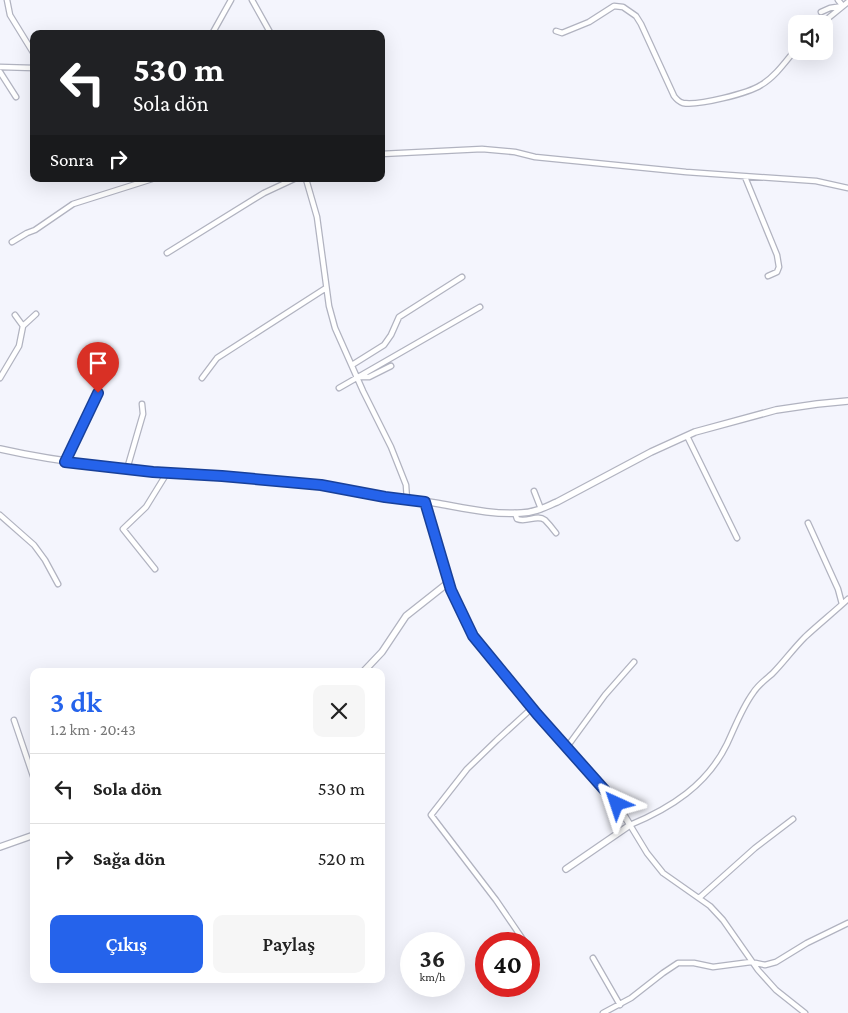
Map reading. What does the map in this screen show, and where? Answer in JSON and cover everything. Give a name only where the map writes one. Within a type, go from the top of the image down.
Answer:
[{"type":"street","points":[[7,0],[10,15],[30,48]]},
{"type":"street","points":[[214,30],[232,0]]},
{"type":"street","points":[[252,0],[269,30]]},
{"type":"street","points":[[838,0],[843,6]]},
{"type":"street","points":[[832,15],[848,2]]},
{"type":"street","points":[[556,31],[562,33],[589,22],[614,6],[623,7],[636,16],[674,96],[678,102],[685,104],[700,103],[753,90],[768,80],[788,58]]},
{"type":"street","points":[[821,12],[843,6]]},
{"type":"street","points":[[0,67],[30,68]]},
{"type":"street","points":[[0,72],[16,97]]},
{"type":"street","points":[[385,154],[482,149],[515,152],[535,157],[745,177],[816,181],[848,188]]},
{"type":"street","points":[[745,177],[777,255],[779,267],[777,272],[768,276]]},
{"type":"street","points":[[12,242],[35,230],[73,204],[143,182]]},
{"type":"street","points":[[167,253],[264,193],[288,182]]},
{"type":"street","points":[[307,182],[317,216],[326,288],[335,328],[400,467],[406,484],[408,500]]},
{"type":"street","points":[[352,365],[384,345],[399,317],[462,277]]},
{"type":"street","points":[[202,378],[217,358],[326,288]]},
{"type":"street","points":[[339,388],[480,307]]},
{"type":"street","points":[[0,378],[19,346],[23,326],[36,314]]},
{"type":"street","points":[[15,315],[23,326]]},
{"type":"street","points":[[358,378],[369,377],[391,366]]},
{"type":"street","points":[[65,462],[98,393]]},
{"type":"street","points":[[0,449],[65,462],[167,473],[321,485],[483,512],[523,513],[541,509],[651,452],[687,436],[776,410],[848,401]]},
{"type":"street","points":[[127,469],[143,414],[142,404]]},
{"type":"street","points":[[687,436],[737,538]]},
{"type":"street","points":[[154,569],[123,529],[146,506],[167,473]]},
{"type":"street","points":[[534,491],[541,509]]},
{"type":"street","points":[[425,502],[449,582],[473,636],[532,708],[617,804],[646,853],[663,873],[710,906],[723,920],[751,962],[776,990],[805,1013]]},
{"type":"street","points":[[515,513],[517,519],[522,521],[538,517],[544,519],[556,533]]},
{"type":"street","points":[[0,515],[34,545],[46,560],[58,584]]},
{"type":"street","points":[[808,523],[838,589],[842,604]]},
{"type":"street","points":[[367,668],[382,652],[406,616],[449,582]]},
{"type":"street","points":[[566,869],[630,825],[674,803],[703,780],[720,758],[751,695],[760,683],[771,674],[805,637],[848,600]]},
{"type":"street","points":[[567,748],[605,695],[634,662]]},
{"type":"street","points":[[518,932],[431,814],[467,769],[532,708]]},
{"type":"street","points":[[14,720],[30,767]]},
{"type":"street","points":[[699,898],[755,848],[793,819]]},
{"type":"street","points":[[0,847],[30,836]]},
{"type":"street","points":[[603,1013],[631,998],[678,963],[694,963],[713,968],[751,962],[764,965],[776,962],[807,943],[848,923]]},
{"type":"street","points":[[593,958],[620,1005]]},
{"type":"route","points":[[98,393],[65,462],[153,472],[321,485],[385,497],[425,502],[451,590],[473,636],[537,714],[617,804]]}]
